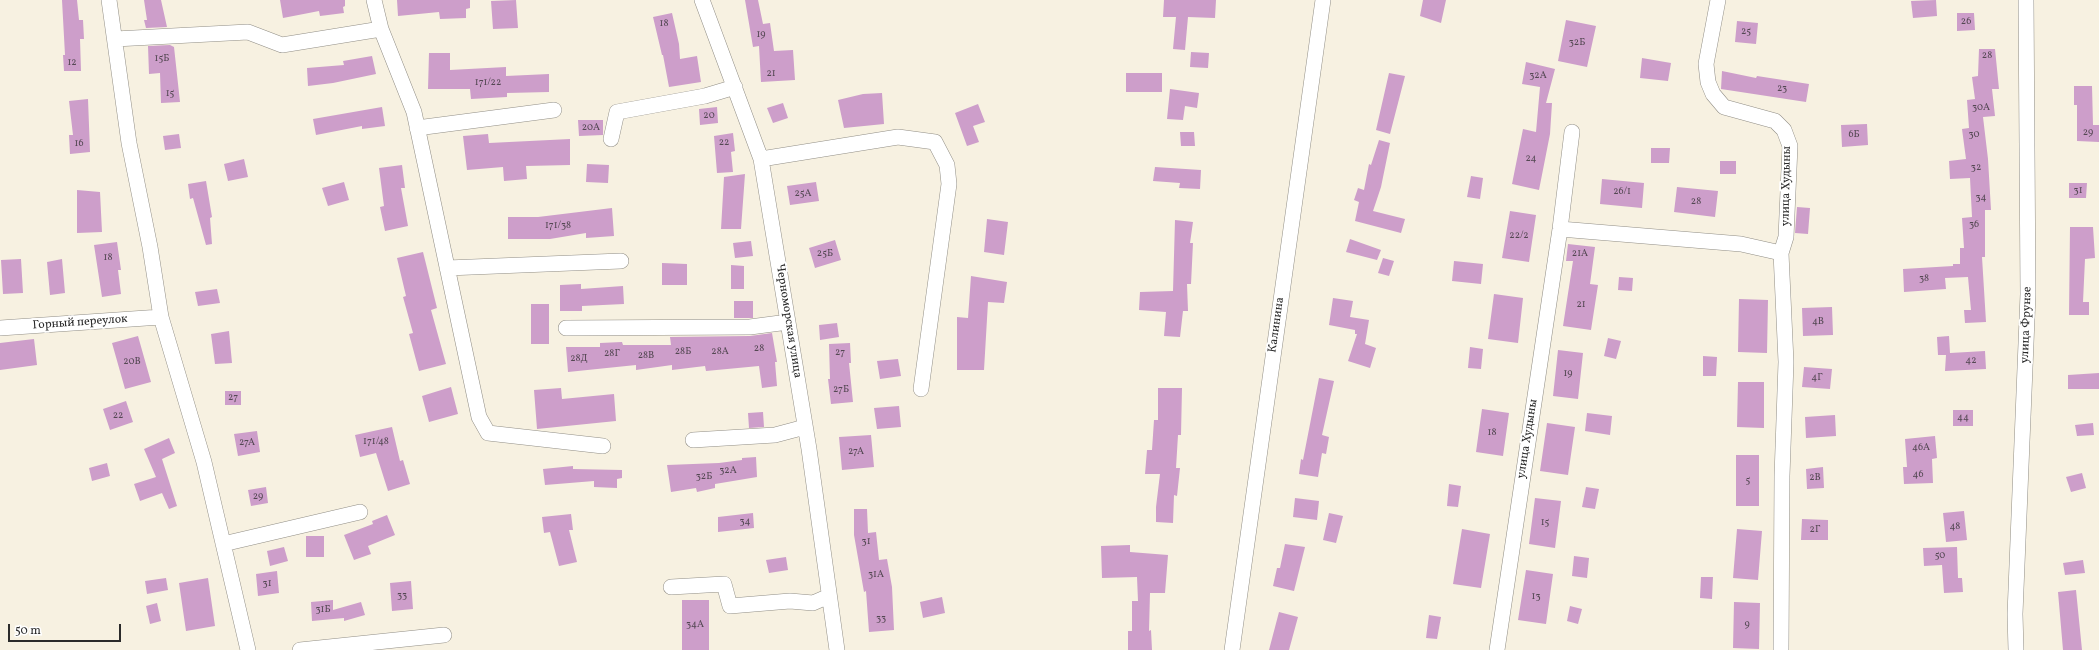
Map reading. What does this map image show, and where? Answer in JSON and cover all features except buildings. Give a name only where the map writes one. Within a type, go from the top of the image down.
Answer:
[{"type":"street","points":[[109,0],[129,143],[150,247],[161,318],[204,462],[248,650]]},
{"type":"street","points":[[374,0],[381,29],[414,112],[479,417],[488,433],[603,446]]},
{"type":"street","name":"Черноморская улица","points":[[702,0],[761,159],[805,427],[837,650]]},
{"type":"street","name":"Калинина","points":[[1232,650],[1323,0]]},
{"type":"street","name":"улица Худыны","points":[[1718,0],[1706,64],[1708,82],[1713,94],[1724,107],[1775,121],[1784,130],[1790,146],[1786,237],[1781,253],[1786,362],[1782,476],[1781,650]]},
{"type":"street","name":"улица Фрунзе","points":[[2016,650],[2015,614],[2028,294],[2026,0]]},
{"type":"street","points":[[115,39],[248,32],[282,45],[381,29]]},
{"type":"street","points":[[611,139],[617,112],[705,96],[734,87]]},
{"type":"street","points":[[417,128],[554,110]]},
{"type":"street","name":"улица Худыны","points":[[1497,650],[1560,229],[1572,132]]},
{"type":"street","points":[[761,159],[898,137],[935,142],[947,165],[949,184],[921,389]]},
{"type":"street","points":[[1560,229],[1742,244],[1781,253]]},
{"type":"street","points":[[447,268],[621,260]]},
{"type":"street","name":"Горный переулок","points":[[0,328],[161,318]]},
{"type":"street","points":[[566,328],[750,327],[788,322]]},
{"type":"street","points":[[693,440],[775,435],[805,427]]},
{"type":"street","points":[[223,544],[360,512]]},
{"type":"street","points":[[671,587],[724,584],[730,606],[790,601],[813,603],[829,596]]},
{"type":"street","points":[[300,650],[444,635]]}]
